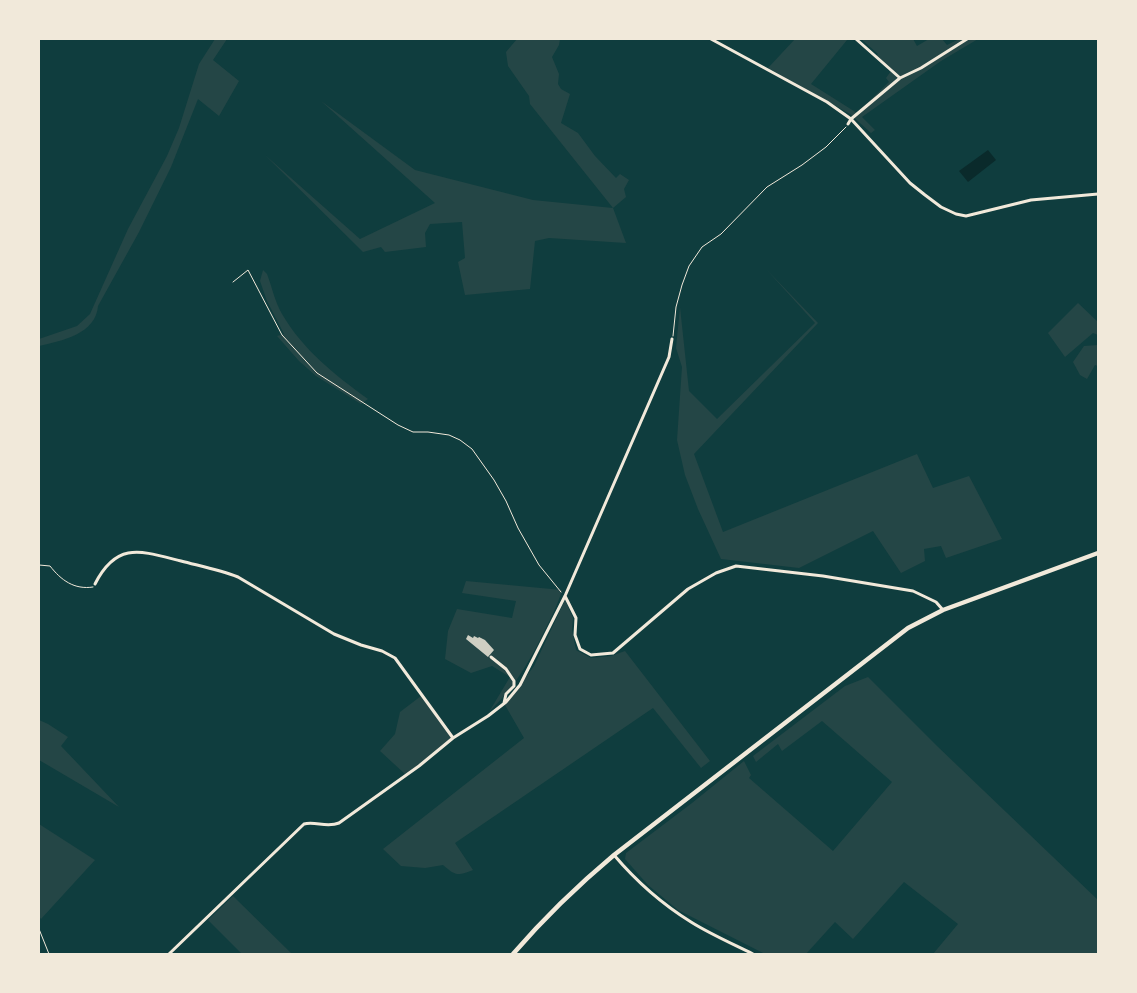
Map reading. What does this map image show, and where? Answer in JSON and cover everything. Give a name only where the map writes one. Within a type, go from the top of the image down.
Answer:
[{"type":"main road","points":[[513,954],[535,928],[576,887],[614,855],[908,628],[943,610],[1098,553]]},
{"type":"street","points":[[711,39],[827,102],[851,119],[910,183],[941,207],[956,214],[966,216],[1031,200],[1098,194]]},
{"type":"street","points":[[856,39],[900,78]]},
{"type":"street","points":[[848,124],[851,119],[900,78],[921,68],[967,39]]},
{"type":"street","points":[[169,954],[304,824],[328,826],[339,823],[419,766],[453,738],[488,716],[504,703],[520,685],[565,596],[669,357],[672,339]]},
{"type":"street","points":[[95,584],[101,572],[110,561],[141,551],[238,577],[334,634],[396,658],[453,738]]},
{"type":"street","points":[[565,596],[576,618],[574,635],[580,649],[591,655],[613,653],[688,589],[716,573],[736,566],[823,576],[913,591],[936,602],[943,610]]},
{"type":"street","points":[[491,656],[506,669],[514,681],[514,686],[506,694],[504,703]]},
{"type":"street","points":[[614,855],[646,889],[691,922],[753,954]]},
{"type":"path","points":[[672,339],[676,307],[682,285],[689,266],[702,247],[721,234],[767,188],[826,148],[848,124]]},
{"type":"path","points":[[233,282],[248,270],[282,335],[317,373],[326,380],[413,432],[449,435],[472,449],[502,494],[538,565],[565,596]]},
{"type":"path","points":[[39,565],[50,566],[63,580],[72,585],[92,588],[95,584]]},
{"type":"path","points":[[39,929],[49,954]]},
{"type":"shaded area","points":[[215,39],[227,39],[213,60],[239,81],[219,116],[198,99],[171,167],[139,232],[98,306],[96,316],[84,330],[76,335],[39,346],[39,339],[77,326],[90,314],[128,229],[167,156],[179,128],[199,64]]},
{"type":"shaded area","points":[[517,39],[560,39],[559,45],[552,57],[559,74],[558,84],[561,89],[570,94],[561,123],[578,133],[595,156],[616,178],[620,174],[629,180],[624,189],[626,197],[613,208],[530,104],[529,96],[508,66],[506,52]]},
{"type":"shaded area","points":[[795,39],[847,40],[811,84],[857,113],[889,82],[886,78],[891,71],[875,57],[878,54],[861,39],[913,39],[917,46],[929,39],[942,39],[947,45],[959,39],[978,39],[941,61],[862,117],[875,130],[871,133],[850,114],[768,68]]},
{"type":"shaded area","points":[[321,101],[415,170],[533,200],[613,208],[626,243],[549,238],[535,241],[530,289],[465,295],[458,262],[465,258],[462,222],[430,224],[425,233],[426,247],[385,252],[381,247],[363,252],[265,155],[360,239],[435,203]]},
{"type":"shaded area","points":[[988,150],[996,160],[968,182],[959,171]]},
{"type":"shaded area","points":[[766,269],[818,323],[694,454],[723,532],[917,454],[933,488],[969,476],[1002,539],[946,558],[941,546],[924,549],[925,561],[901,573],[873,531],[799,568],[721,559],[685,475],[677,440],[682,367],[676,348],[680,307],[689,391],[717,419],[815,323]]},
{"type":"shaded area","points":[[263,270],[267,274],[275,299],[290,327],[321,361],[368,399],[361,404],[316,376],[299,361],[277,336],[284,334],[267,301],[260,281]]},
{"type":"shaded area","points":[[1078,303],[1098,322],[1098,335],[1093,333],[1065,357],[1048,333]]},
{"type":"shaded area","points":[[1098,345],[1098,366],[1095,365],[1087,379],[1080,375],[1073,362],[1084,346]]},
{"type":"shaded area","points":[[466,581],[562,590],[558,603],[529,660],[512,686],[489,712],[510,677],[492,666],[471,673],[445,659],[448,631],[457,609],[512,618],[516,601],[462,593]]},
{"type":"shaded area","points":[[565,600],[573,618],[572,630],[576,650],[591,658],[611,656],[625,651],[710,761],[701,768],[653,708],[455,843],[473,870],[457,874],[443,865],[425,868],[401,866],[383,849],[524,738],[505,705],[534,666]]},
{"type":"shaded area","points":[[868,677],[937,746],[1098,900],[1098,954],[933,954],[958,924],[904,882],[853,939],[835,922],[806,954],[765,954],[678,910],[648,885],[625,859],[626,853],[744,761],[751,775],[749,778],[833,851],[892,782],[822,721],[782,751],[778,744],[756,762],[753,756],[845,686]]},
{"type":"shaded area","points":[[421,696],[455,737],[406,775],[380,751],[395,734],[400,712]]},
{"type":"shaded area","points":[[39,720],[68,737],[61,746],[119,807],[39,760]]},
{"type":"shaded area","points":[[39,824],[95,860],[41,919],[39,916]]},
{"type":"shaded area","points":[[233,896],[291,954],[242,954],[208,920]]},
{"type":"building","points":[[468,635],[485,640],[494,650],[488,657],[466,639]]}]
